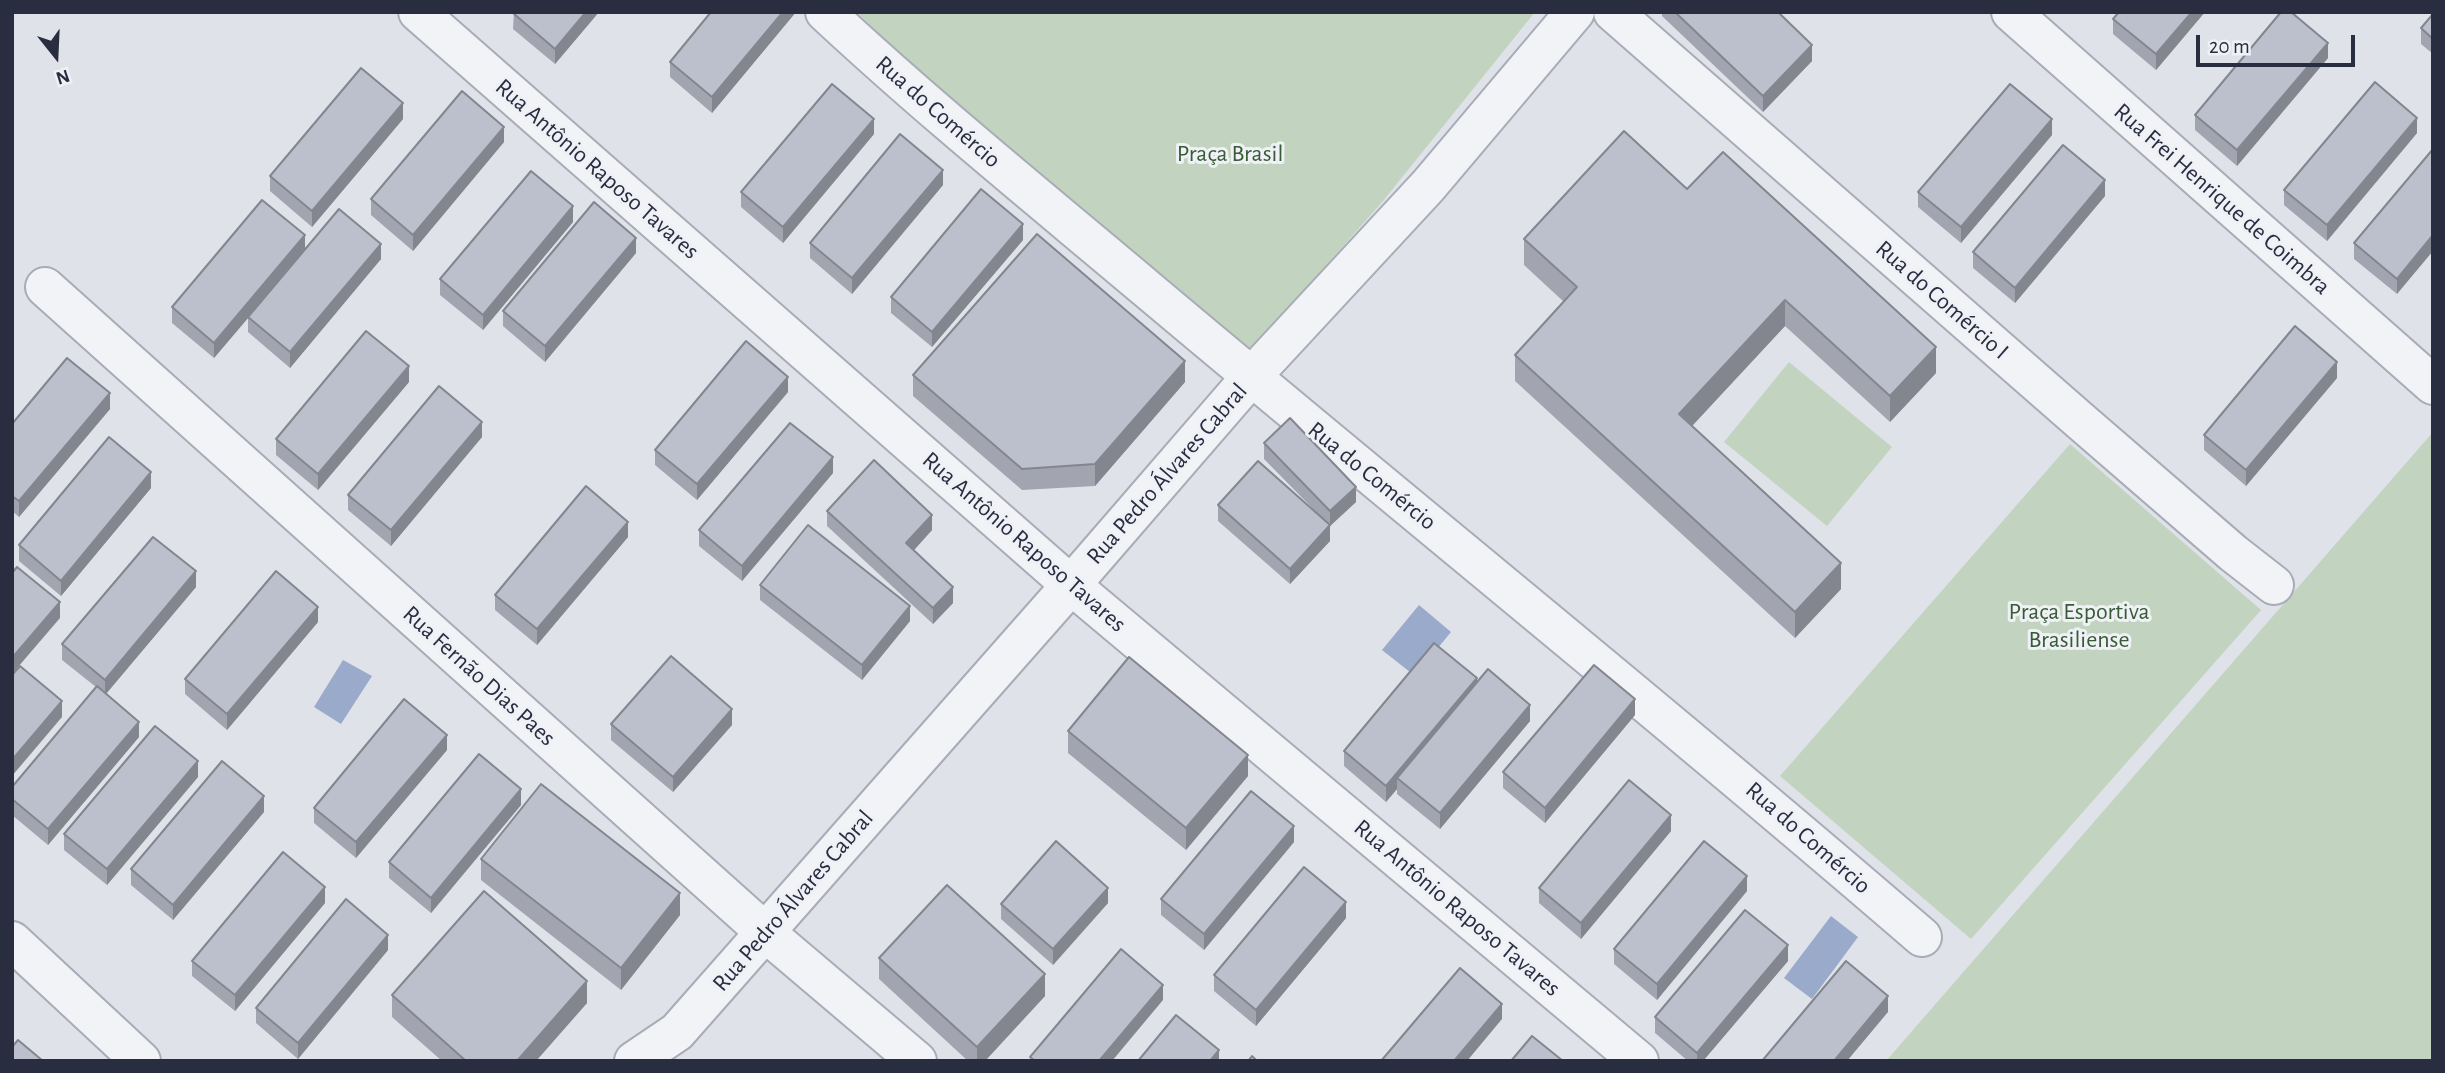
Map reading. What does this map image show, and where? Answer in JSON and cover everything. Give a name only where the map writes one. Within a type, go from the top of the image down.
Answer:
[{"type":"street","name":"Rua Antônio Raposo Tavares","points":[[418,12],[1071,584],[1639,1061]]},
{"type":"street","name":"Rua do Comércio","points":[[825,12],[919,97],[1251,377],[1749,787],[1922,937]]},
{"type":"street","name":"Rua Pedro Álvares Cabral","points":[[634,1061],[670,1046],[1251,377],[1428,186],[1575,12]]},
{"type":"street","name":"Rua do Comércio I","points":[[1613,12],[2232,553],[2274,585]]},
{"type":"street","name":"Rua Frei Henrique de Coimbra","points":[[2011,12],[2433,385]]},
{"type":"street","name":"Rua Fernão Dias Paes","points":[[45,287],[766,933],[917,1061]]},
{"type":"street","points":[[12,941],[141,1061]]},
{"type":"green space","name":"Praça Brasil","points":[[857,12],[1535,12],[1383,201],[1247,355],[927,81]]},
{"type":"green space","points":[[1789,362],[1892,447],[1827,526],[1724,442]]},
{"type":"green space","points":[[2433,432],[2433,1061],[1886,1061]]},
{"type":"green space","name":"Praça Esportiva Brasiliense","points":[[2070,444],[2261,610],[1971,939],[1780,776]]},
{"type":"water","points":[[1419,605],[1451,632],[1415,676],[1382,650]]},
{"type":"water","points":[[343,660],[372,676],[341,724],[314,707]]},
{"type":"water","points":[[1831,916],[1858,937],[1812,999],[1784,978]]},
{"type":"building","points":[[514,12],[586,12],[555,49]]},
{"type":"building","points":[[711,12],[783,12],[712,97],[670,62]]},
{"type":"building","points":[[1675,12],[1778,12],[1812,45],[1763,96]]},
{"type":"building","points":[[2119,12],[2192,12],[2156,54],[2113,19]]},
{"type":"building","points":[[2281,12],[2291,12],[2328,43],[2237,150],[2195,115]]},
{"type":"building","points":[[2433,14],[2433,39],[2421,28]]},
{"type":"building","points":[[361,68],[403,103],[312,211],[270,176]]},
{"type":"building","points":[[2375,82],[2417,118],[2327,225],[2284,190]]},
{"type":"building","points":[[832,84],[874,119],[783,227],[741,192]]},
{"type":"building","points":[[2010,84],[2052,119],[1961,227],[1918,192]]},
{"type":"building","points":[[462,91],[504,127],[413,235],[371,199]]},
{"type":"building","points":[[1624,131],[1687,189],[1723,152],[1936,347],[1890,396],[1785,300],[1679,414],[1841,563],[1795,612],[1515,355],[1577,287],[1524,239]]},
{"type":"building","points":[[900,134],[943,170],[852,278],[810,243]]},
{"type":"building","points":[[2063,145],[2105,180],[2015,288],[1973,252]]},
{"type":"building","points":[[2433,149],[2433,235],[2397,279],[2354,243]]},
{"type":"building","points":[[531,171],[573,206],[483,315],[440,279]]},
{"type":"building","points":[[981,189],[1023,224],[932,332],[891,297]]},
{"type":"building","points":[[262,200],[305,235],[214,343],[172,307]]},
{"type":"building","points":[[594,202],[636,238],[545,346],[503,311]]},
{"type":"building","points":[[339,209],[381,244],[290,352],[248,317]]},
{"type":"building","points":[[1037,234],[1185,361],[1095,464],[1022,469],[913,375]]},
{"type":"building","points":[[2295,326],[2337,362],[2246,470],[2204,435]]},
{"type":"building","points":[[366,331],[409,366],[318,474],[276,439]]},
{"type":"building","points":[[746,341],[788,377],[697,484],[655,450]]},
{"type":"building","points":[[67,358],[110,393],[19,501],[12,496],[12,424]]},
{"type":"building","points":[[439,386],[482,422],[391,530],[348,495]]},
{"type":"building","points":[[1290,418],[1356,487],[1330,511],[1264,443]]},
{"type":"building","points":[[790,423],[833,457],[742,566],[699,530]]},
{"type":"building","points":[[109,437],[151,472],[61,581],[19,545]]},
{"type":"building","points":[[874,460],[932,515],[906,543],[953,587],[933,608],[827,511]]},
{"type":"building","points":[[1258,461],[1330,525],[1290,569],[1218,505]]},
{"type":"building","points":[[586,486],[628,522],[537,629],[495,595]]},
{"type":"building","points":[[808,525],[910,606],[862,665],[760,585]]},
{"type":"building","points":[[153,537],[196,571],[105,680],[62,644]]},
{"type":"building","points":[[17,567],[60,602],[12,658],[12,573]]},
{"type":"building","points":[[276,571],[318,607],[227,714],[185,679]]},
{"type":"building","points":[[1434,643],[1477,678],[1386,786],[1344,751]]},
{"type":"building","points":[[671,656],[732,709],[673,777],[611,724]]},
{"type":"building","points":[[1129,657],[1248,755],[1186,828],[1068,731]]},
{"type":"building","points":[[1594,665],[1635,699],[1545,808],[1503,772]]},
{"type":"building","points":[[20,666],[62,701],[12,760],[12,675]]},
{"type":"building","points":[[1488,669],[1530,705],[1440,813],[1397,778]]},
{"type":"building","points":[[97,686],[139,722],[48,829],[12,799],[12,787]]},
{"type":"building","points":[[404,699],[447,735],[356,842],[314,808]]},
{"type":"building","points":[[155,726],[198,761],[107,869],[64,834]]},
{"type":"building","points":[[479,754],[521,789],[431,898],[389,862]]},
{"type":"building","points":[[222,761],[264,796],[173,905],[131,869]]},
{"type":"building","points":[[1629,780],[1671,815],[1581,923],[1539,888]]},
{"type":"building","points":[[541,784],[680,893],[621,968],[481,859]]},
{"type":"building","points":[[1251,791],[1294,826],[1204,934],[1161,899]]},
{"type":"building","points":[[1056,841],[1108,888],[1053,949],[1001,904]]},
{"type":"building","points":[[1704,841],[1747,876],[1657,984],[1614,949]]},
{"type":"building","points":[[283,852],[325,887],[235,995],[192,961]]},
{"type":"building","points":[[1304,867],[1346,902],[1256,1010],[1214,975]]},
{"type":"building","points":[[947,885],[1045,974],[977,1047],[879,958]]},
{"type":"building","points":[[484,891],[587,981],[517,1061],[466,1061],[392,995]]},
{"type":"building","points":[[346,899],[388,935],[298,1043],[256,1008]]},
{"type":"building","points":[[1745,910],[1788,945],[1697,1053],[1655,1017]]},
{"type":"building","points":[[1121,949],[1163,985],[1099,1061],[1035,1061],[1030,1057]]},
{"type":"building","points":[[1846,961],[1888,996],[1834,1061],[1762,1061]]},
{"type":"building","points":[[1460,968],[1502,1004],[1454,1061],[1381,1061]]},
{"type":"building","points":[[1176,1015],[1219,1050],[1210,1061],[1138,1061]]},
{"type":"building","points":[[1532,1036],[1563,1061],[1511,1061]]},
{"type":"building","points":[[18,1040],[43,1061],[12,1061],[12,1047]]}]
